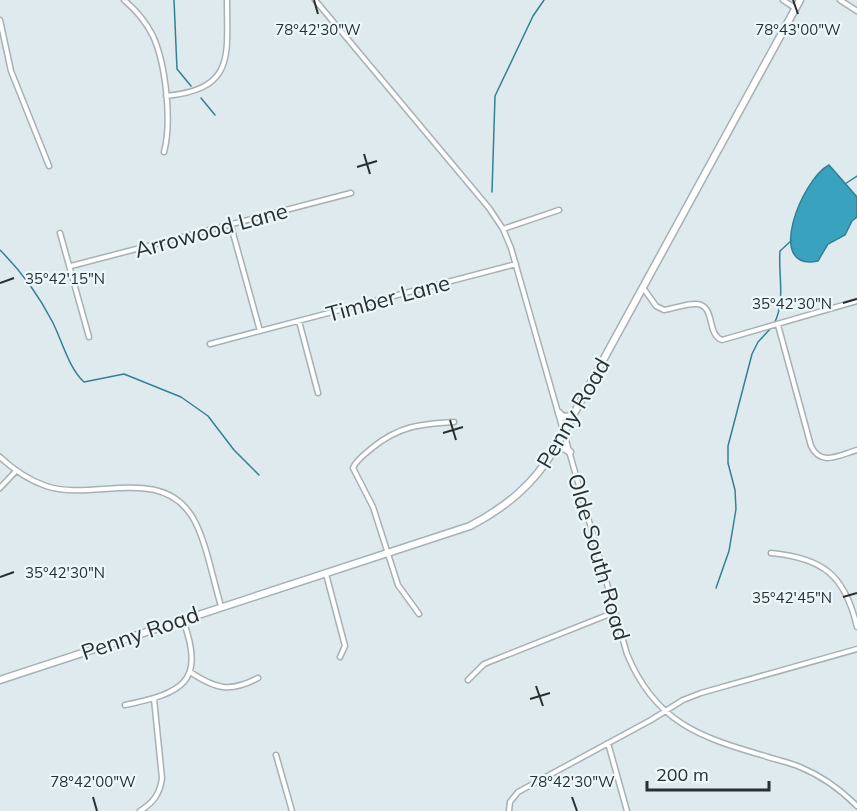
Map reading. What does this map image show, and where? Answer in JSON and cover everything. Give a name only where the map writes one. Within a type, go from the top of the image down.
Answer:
[{"type":"street","points":[[124,0],[142,18],[159,52],[168,128],[164,152]]},
{"type":"street","points":[[166,96],[199,90],[219,74],[227,54],[227,0]]},
{"type":"street","name":"Olde South Road","points":[[315,0],[489,208],[503,229],[516,264],[615,612],[633,669],[649,695],[682,725],[711,739],[803,768],[839,788],[857,806]]},
{"type":"street","points":[[783,0],[796,8]]},
{"type":"street","name":"Penny Road","points":[[0,680],[470,526],[493,514],[516,497],[533,480],[554,450],[800,0]]},
{"type":"street","points":[[840,0],[857,11]]},
{"type":"street","points":[[0,20],[11,71],[49,166]]},
{"type":"street","name":"Arrowood Lane","points":[[70,266],[351,193]]},
{"type":"street","points":[[503,229],[559,210]]},
{"type":"street","points":[[231,226],[260,331]]},
{"type":"street","points":[[60,233],[89,337]]},
{"type":"street","name":"Timber Lane","points":[[210,344],[516,264]]},
{"type":"street","points":[[644,289],[656,306],[664,310],[697,304],[704,307],[708,311],[716,338],[722,340],[857,301]]},
{"type":"street","points":[[299,321],[318,393]]},
{"type":"street","points":[[778,325],[815,454],[822,459],[857,450]]},
{"type":"street","points":[[559,413],[563,417],[573,416]]},
{"type":"street","points":[[419,614],[401,591],[369,497],[354,472],[354,464],[382,440],[398,430],[418,425],[454,422]]},
{"type":"street","points":[[554,450],[564,448],[570,452]]},
{"type":"street","points":[[0,457],[15,472],[47,487],[73,491],[140,487],[173,497],[184,506],[193,519],[221,606]]},
{"type":"street","points":[[0,488],[15,472]]},
{"type":"street","points":[[771,553],[799,557],[817,563],[829,572],[848,596],[857,627]]},
{"type":"street","points":[[325,573],[345,646],[340,657]]},
{"type":"street","points":[[468,680],[484,664],[615,612]]},
{"type":"street","points":[[125,705],[168,695],[177,689],[190,672],[192,646],[183,619]]},
{"type":"street","points":[[510,811],[510,802],[518,792],[683,700],[857,650]]},
{"type":"street","points":[[190,672],[208,683],[224,688],[236,688],[258,678]]},
{"type":"street","points":[[140,811],[159,793],[162,778],[153,699]]},
{"type":"street","points":[[608,743],[627,811]]},
{"type":"street","points":[[276,755],[292,811]]},
{"type":"water","points":[[829,165],[857,197],[857,217],[852,221],[845,235],[828,244],[818,261],[802,261],[793,253],[791,239],[793,222],[808,187]]},
{"type":"waterway","points":[[174,0],[177,69],[191,86]]},
{"type":"waterway","points":[[492,192],[495,96],[533,16],[544,0]]},
{"type":"waterway","points":[[201,98],[215,115]]},
{"type":"waterway","points":[[845,184],[857,176]]},
{"type":"waterway","points":[[774,324],[781,297],[780,251],[792,240]]},
{"type":"waterway","points":[[0,250],[41,301],[56,328],[69,361],[84,382],[124,374],[181,397],[208,416],[234,450],[259,475]]},
{"type":"waterway","points":[[716,588],[729,551],[736,509],[735,490],[728,463],[728,446],[752,354],[758,342],[771,328]]}]
